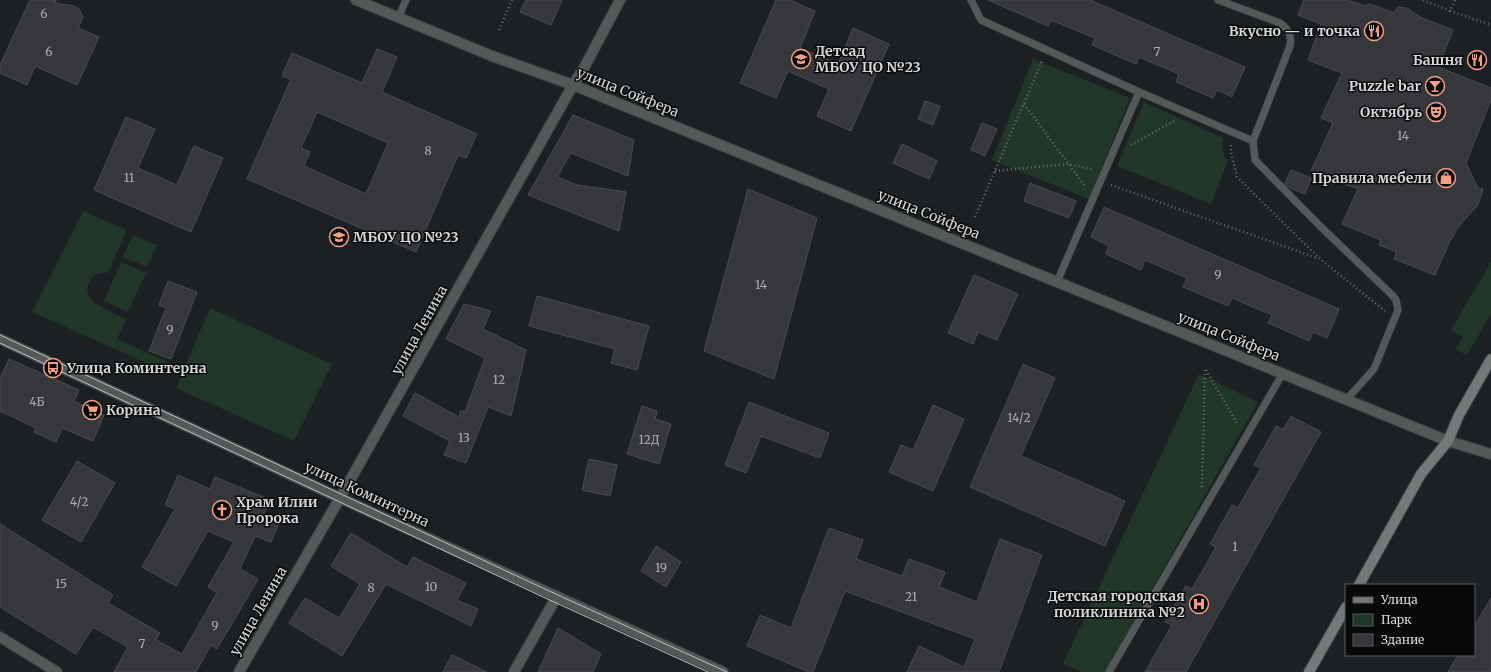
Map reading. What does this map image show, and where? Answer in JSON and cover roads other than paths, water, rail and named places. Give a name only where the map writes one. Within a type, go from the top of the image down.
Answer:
[{"type":"street","name":"улица Сойфера","points":[[356,0],[492,56],[573,85],[1283,374],[1448,440],[1491,454]]},
{"type":"street","name":"улица Ленина","points":[[239,672],[340,498],[585,66],[620,0]]},
{"type":"street","name":"улица Коминтерна","points":[[0,339],[340,498],[723,672]]},
{"type":"street","points":[[1360,584],[1421,474],[1448,440],[1458,415],[1491,359]]},
{"type":"street","points":[[514,672],[557,596]]},
{"type":"street","points":[[1309,672],[1345,609]]},
{"type":"street","points":[[0,637],[57,672]]},
{"type":"lane","points":[[398,18],[406,0]]},
{"type":"lane","points":[[971,0],[981,20],[1188,114],[1253,141]]},
{"type":"lane","points":[[1218,0],[1280,23],[1288,30],[1290,35],[1290,46],[1253,141],[1255,160],[1396,300],[1398,310],[1374,369],[1347,399]]},
{"type":"lane","points":[[1058,282],[1139,92]]},
{"type":"lane","points":[[1109,672],[1283,374]]},
{"type":"tram line","points":[[0,335],[547,590],[727,672]]},
{"type":"tram line","points":[[0,343],[543,597],[708,672]]},
{"type":"place","name":"Вкусно — и точка","points":[[1374,31]]},
{"type":"place","name":"Детсад МБОУ ЦО №23","points":[[801,59]]},
{"type":"place","name":"Башня","points":[[1477,60]]},
{"type":"place","name":"Puzzle bar","points":[[1435,86]]},
{"type":"place","name":"Октябрь","points":[[1436,112]]},
{"type":"place","name":"Правила мебели","points":[[1446,178]]},
{"type":"place","name":"МБОУ ЦО №23","points":[[339,237]]},
{"type":"place","name":"Улица Коминтерна","points":[[53,368]]},
{"type":"place","name":"Корина","points":[[92,410]]},
{"type":"place","name":"Храм Илии Пророка","points":[[222,510]]},
{"type":"place","name":"Детская городская поликлиника №2","points":[[1199,604]]}]
